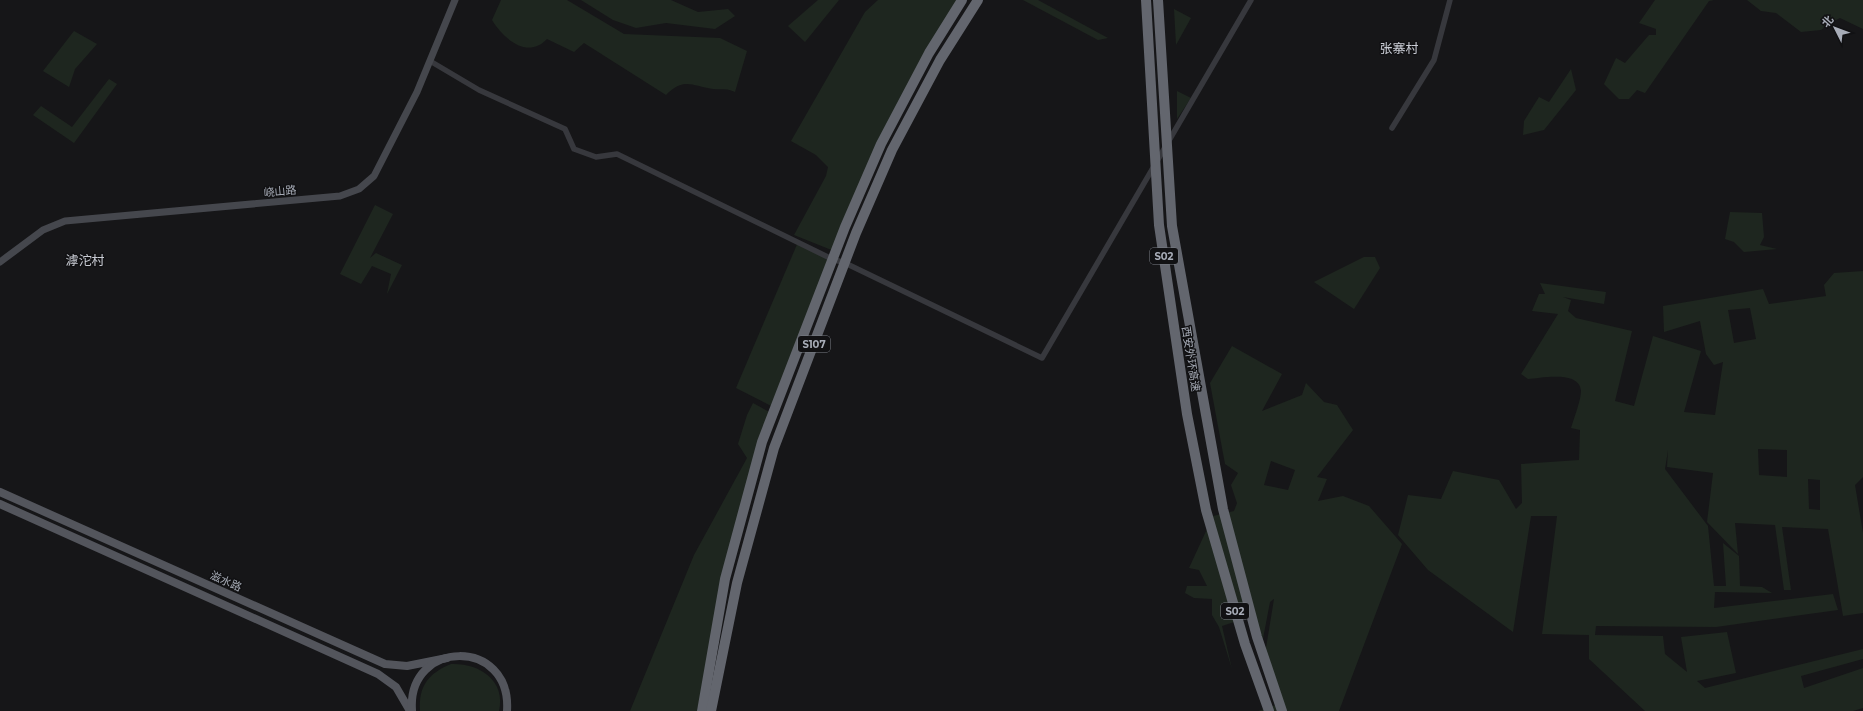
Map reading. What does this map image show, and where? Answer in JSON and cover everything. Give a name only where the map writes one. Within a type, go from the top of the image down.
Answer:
[{"type":"highway","name":"S107","points":[[702,711],[725,579],[762,442],[832,259],[881,144],[929,54],[962,0]]},
{"type":"highway","name":"S107","points":[[711,711],[737,583],[774,448],[845,263],[892,150],[940,60],[978,0]]},
{"type":"highway","name":"西安外环高速","points":[[1146,0],[1159,225],[1188,414],[1206,510],[1245,644],[1268,711]]},
{"type":"highway","name":"西安外环高速","points":[[1158,0],[1172,226],[1223,509],[1257,637],[1282,711]]},
{"type":"main road","name":"滋水路","points":[[0,492],[385,664],[407,666],[446,658],[465,656],[480,660],[494,669],[503,683],[507,699]]},
{"type":"main road","name":"滋水路","points":[[0,504],[378,674],[396,687],[411,711]]},
{"type":"main road","points":[[411,711],[411,700],[415,685],[423,672],[436,662],[446,658]]},
{"type":"main road","points":[[507,699],[507,711]]},
{"type":"main road","points":[[507,699],[514,711]]},
{"type":"street","name":"峣山路","points":[[0,262],[44,230],[65,221],[340,196],[359,189],[374,176],[417,92],[455,0]]},
{"type":"street","points":[[430,61],[479,90],[565,129],[574,149],[596,157],[617,154],[832,259],[845,263],[1042,358],[1251,0]]},
{"type":"street","points":[[1392,128],[1434,60],[1450,0]]},
{"type":"shaded area","points":[[501,0],[567,0],[624,34],[720,38],[747,51],[735,92],[683,84],[672,89],[666,95],[584,43],[574,52],[547,39],[539,45],[532,47],[524,47],[516,44],[502,34],[492,20]]},
{"type":"shaded area","points":[[581,0],[671,0],[698,12],[728,9],[735,16],[715,29],[666,23],[636,28],[613,20]]},
{"type":"shaded area","points":[[818,0],[839,0],[805,42],[788,26]]},
{"type":"shaded area","points":[[878,0],[965,0],[931,53],[834,251],[794,235],[826,176],[828,167],[816,155],[791,141],[865,12]]},
{"type":"shaded area","points":[[1023,0],[1038,0],[1108,38],[1098,40]]},
{"type":"shaded area","points":[[1655,0],[1714,0],[1709,1],[1645,93],[1637,90],[1629,99],[1619,99],[1604,84],[1616,58],[1625,63],[1649,35],[1656,35],[1656,29],[1639,23]]},
{"type":"shaded area","points":[[1747,0],[1863,0],[1863,29],[1840,18],[1821,30],[1801,32],[1776,13],[1761,11]]},
{"type":"shaded area","points":[[1174,9],[1191,18],[1176,45]]},
{"type":"shaded area","points":[[74,31],[97,44],[75,69],[69,87],[43,71]]},
{"type":"shaded area","points":[[1571,69],[1576,90],[1544,130],[1523,135],[1524,121],[1539,97],[1549,102]]},
{"type":"shaded area","points":[[109,79],[117,84],[74,143],[33,115],[41,106],[72,127]]},
{"type":"shaded area","points":[[1177,91],[1191,98],[1177,119]]},
{"type":"shaded area","points":[[375,205],[393,214],[370,258],[376,253],[402,265],[387,294],[391,274],[372,266],[361,284],[340,274]]},
{"type":"shaded area","points":[[1730,212],[1762,213],[1764,237],[1760,245],[1777,249],[1744,252],[1734,242],[1725,239]]},
{"type":"shaded area","points":[[798,242],[832,258],[775,408],[736,388]]},
{"type":"shaded area","points":[[1364,257],[1375,257],[1380,268],[1354,309],[1314,282]]},
{"type":"shaded area","points":[[1863,271],[1863,477],[1855,485],[1863,533],[1863,613],[1843,616],[1828,529],[1782,527],[1791,590],[1784,590],[1775,525],[1735,523],[1738,554],[1707,522],[1713,473],[1667,467],[1668,450],[1665,469],[1708,526],[1714,586],[1726,586],[1723,543],[1739,556],[1740,586],[1762,587],[1772,593],[1715,592],[1714,608],[1833,594],[1838,610],[1716,627],[1596,626],[1595,635],[1663,636],[1665,654],[1687,672],[1681,637],[1727,632],[1736,673],[1697,681],[1705,688],[1863,649],[1863,659],[1801,676],[1804,688],[1863,668],[1863,708],[1853,711],[1645,711],[1589,659],[1589,635],[1542,634],[1557,516],[1531,516],[1513,632],[1428,570],[1398,535],[1408,495],[1441,499],[1453,471],[1499,480],[1516,509],[1522,503],[1521,464],[1579,460],[1580,430],[1571,428],[1581,395],[1579,384],[1574,380],[1567,378],[1550,377],[1528,379],[1521,374],[1558,314],[1532,311],[1539,294],[1545,294],[1540,283],[1606,292],[1604,304],[1563,297],[1571,300],[1568,311],[1576,318],[1632,331],[1615,401],[1634,406],[1653,336],[1701,351],[1684,412],[1715,415],[1723,362],[1714,365],[1706,354],[1700,321],[1664,332],[1663,306],[1763,289],[1769,304],[1826,296],[1824,285],[1834,273]],"holes":[[[1750,308],[1756,339],[1734,343],[1728,310]],[[1758,449],[1787,450],[1787,477],[1759,475]],[[1808,479],[1820,480],[1820,510],[1809,509]]]},
{"type":"shaded area","points":[[1232,346],[1282,374],[1262,411],[1302,395],[1306,383],[1324,402],[1337,405],[1353,430],[1317,477],[1327,479],[1318,501],[1343,496],[1369,506],[1402,544],[1339,711],[1258,711],[1282,703],[1265,654],[1274,599],[1270,602],[1262,644],[1252,616],[1222,626],[1232,669],[1219,627],[1212,615],[1212,599],[1194,598],[1185,593],[1187,586],[1207,586],[1199,570],[1189,568],[1213,516],[1234,511],[1237,503],[1231,485],[1238,473],[1225,464],[1210,383]],"holes":[[[1271,461],[1295,470],[1288,490],[1264,485]]]},
{"type":"shaded area","points":[[753,403],[773,414],[735,536],[697,711],[630,711],[694,555],[747,458],[738,444],[747,415]]},
{"type":"shaded area","points":[[451,664],[461,664],[471,667],[480,670],[488,676],[494,682],[498,690],[500,700],[499,711],[420,711],[421,694],[426,682],[431,676]]},
{"type":"district","name":"张寨村","points":[[1399,48]]},
{"type":"district","name":"滹沱村","points":[[85,260]]}]
